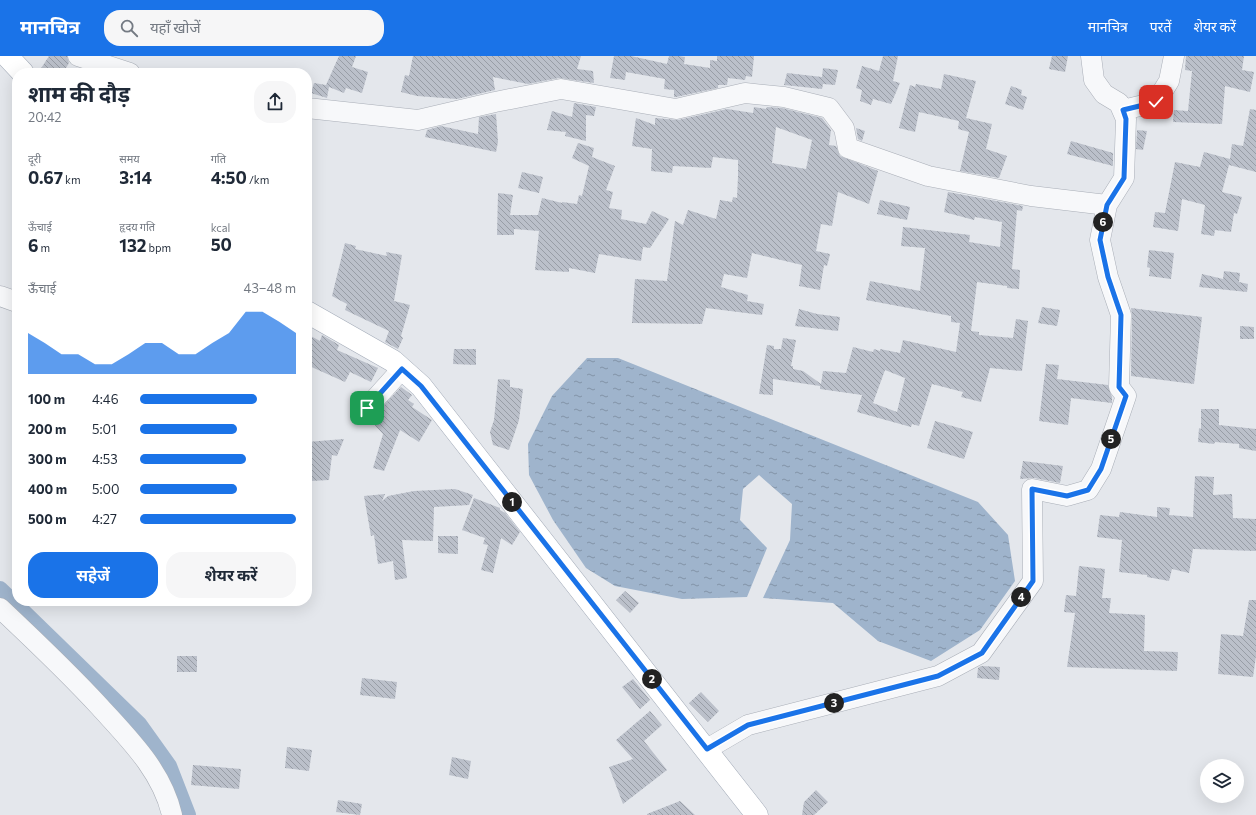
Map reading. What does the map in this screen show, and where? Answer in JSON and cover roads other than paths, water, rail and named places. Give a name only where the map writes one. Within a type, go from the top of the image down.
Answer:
[{"type":"main road","points":[[9,56],[19,68]]},
{"type":"main road","points":[[312,315],[394,361],[421,386],[707,749],[757,815]]},
{"type":"street","points":[[78,56],[115,68]]},
{"type":"street","points":[[707,749],[748,725],[938,676],[982,653],[1033,581],[1032,489],[1067,496],[1088,490],[1101,469],[1126,396],[1119,387],[1121,315],[1108,277],[1100,240],[1107,205],[1124,178],[1126,119],[1119,103],[1104,94],[1094,80],[1091,56]]},
{"type":"street","points":[[1123,110],[1156,102],[1169,81],[1174,56]]},
{"type":"street","points":[[312,109],[418,120],[560,89],[676,108],[745,93],[784,98],[829,108],[844,128],[848,148],[928,176],[1031,196],[1107,205]]},
{"type":"street","points":[[0,296],[12,300]]},
{"type":"street","points":[[367,408],[402,369]]},
{"type":"street","points":[[0,608],[61,665],[136,746],[153,768],[169,801],[172,815]]},
{"type":"water","points":[[587,358],[618,358],[978,502],[1008,535],[1015,581],[980,630],[931,661],[878,641],[833,603],[763,598],[790,540],[792,504],[759,475],[743,489],[740,520],[767,548],[747,597],[682,599],[615,586],[586,568],[553,520],[529,475],[528,444],[552,396]]},
{"type":"waterway","points":[[0,589],[12,601]]},
{"type":"waterway","points":[[18,606],[139,724],[169,766],[188,815]]}]
